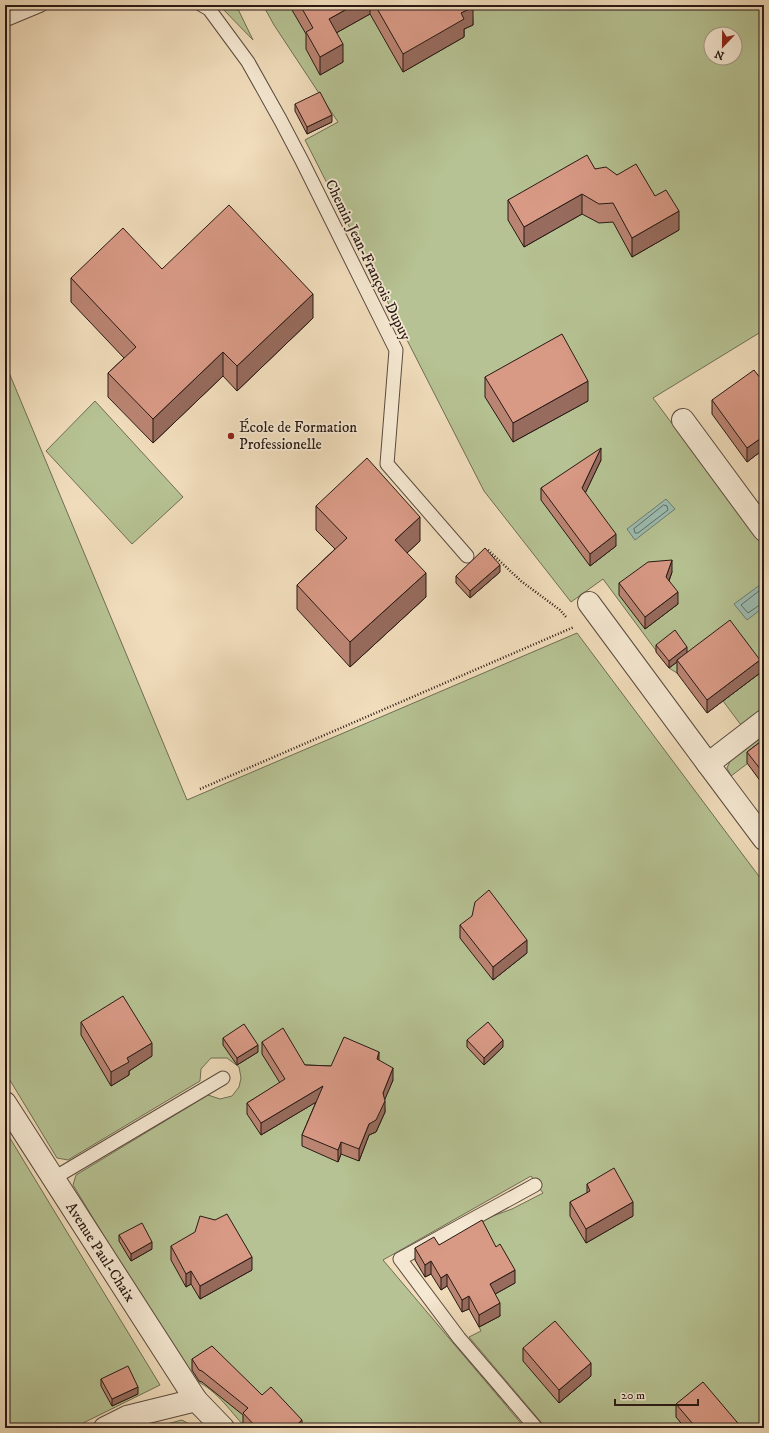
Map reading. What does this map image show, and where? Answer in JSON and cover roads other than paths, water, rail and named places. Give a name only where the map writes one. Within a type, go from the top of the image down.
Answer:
[{"type":"street","points":[[683,420],[764,530]]},
{"type":"street","points":[[589,603],[764,839]]},
{"type":"street","points":[[708,764],[764,721]]},
{"type":"street","name":"Avenue Paul-Chaix","points":[[5,1103],[196,1400],[223,1428]]},
{"type":"street","points":[[105,1428],[127,1417],[196,1400]]},
{"type":"lane","points":[[5,20],[41,5]]},
{"type":"lane","name":"Chemin Jean-François Dupuy","points":[[202,5],[209,9],[248,62],[302,160],[396,350],[387,464],[467,556]]},
{"type":"lane","points":[[54,1178],[223,1078]]},
{"type":"lane","points":[[535,1185],[400,1259],[459,1338],[536,1428]]},
{"type":"water","points":[[666,499],[675,509],[635,540],[627,529]]},
{"type":"water","points":[[764,582],[764,607],[747,620],[734,604]]},
{"type":"place","name":"École de Formation Professionelle","points":[[231,436]]}]
